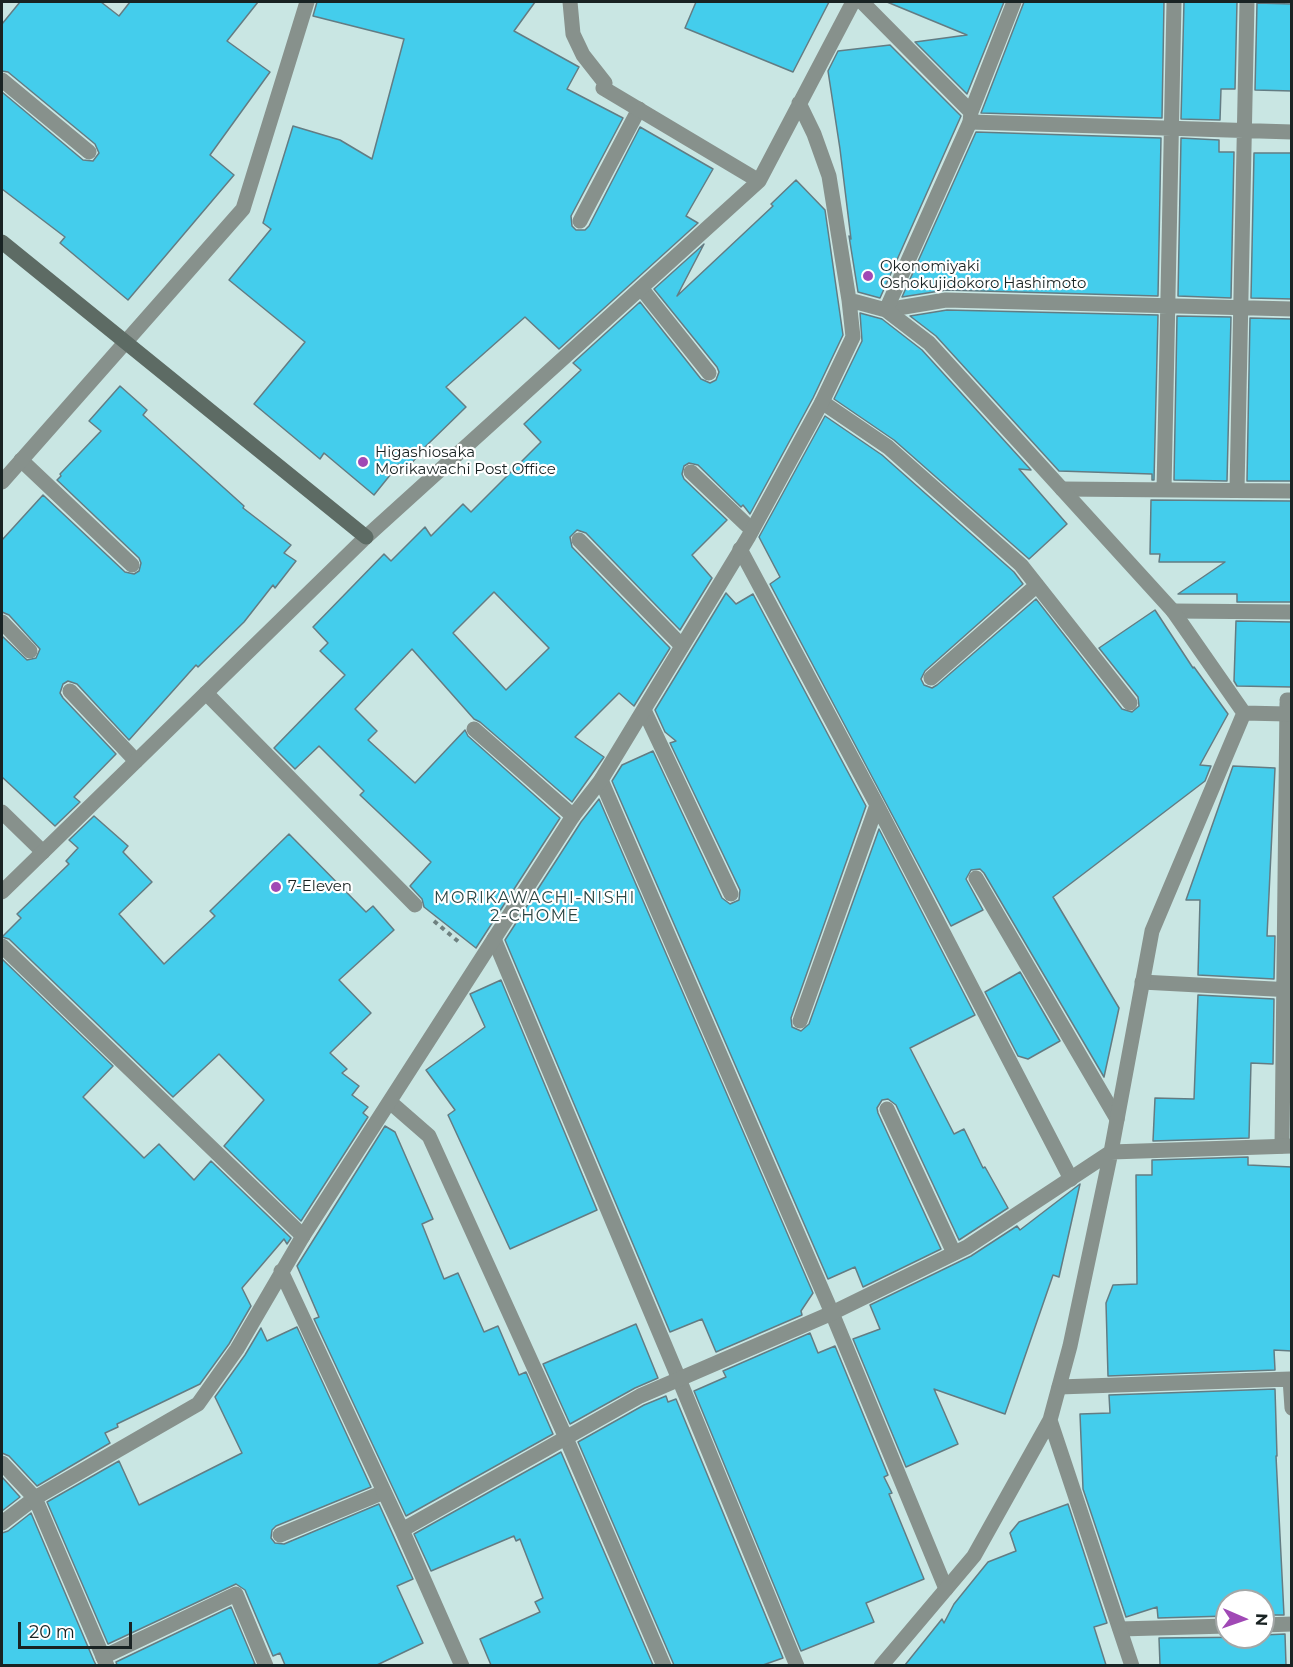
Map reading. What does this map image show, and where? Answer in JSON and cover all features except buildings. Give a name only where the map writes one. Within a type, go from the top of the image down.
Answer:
[{"type":"street","points":[[2,482],[243,209],[307,2]]},
{"type":"street","points":[[570,2],[573,34],[583,55],[605,83],[603,88],[759,181]]},
{"type":"street","points":[[2,891],[366,537],[759,181],[853,2]]},
{"type":"street","points":[[862,2],[970,117],[1292,132]]},
{"type":"street","points":[[886,310],[970,117],[1014,2]]},
{"type":"street","points":[[1164,489],[1174,2]]},
{"type":"street","points":[[1237,490],[1247,2]]},
{"type":"street","points":[[2,80],[89,152]]},
{"type":"street","points":[[2,1523],[35,1498],[198,1404],[237,1349],[303,1236],[573,816],[601,780],[752,530],[822,402],[853,337],[829,176],[814,134],[799,103]]},
{"type":"street","points":[[580,221],[639,110]]},
{"type":"street","points":[[2,242],[366,537]]},
{"type":"street","points":[[641,288],[709,373]]},
{"type":"street","points":[[849,300],[886,310],[929,342],[1173,611],[1244,713]]},
{"type":"street","points":[[886,310],[946,300],[1292,309]]},
{"type":"street","points":[[822,402],[888,447],[1021,565],[1130,703]]},
{"type":"street","points":[[21,460],[132,565]]},
{"type":"street","points":[[691,472],[752,530]]},
{"type":"street","points":[[1062,489],[1292,491]]},
{"type":"street","points":[[579,540],[682,646]]},
{"type":"street","points":[[740,549],[877,805],[1071,1179]]},
{"type":"street","points":[[931,678],[1037,585]]},
{"type":"street","points":[[1173,611],[1292,612]]},
{"type":"street","points":[[2,622],[30,651]]},
{"type":"street","points":[[70,691],[136,761]]},
{"type":"street","points":[[206,693],[415,905]]},
{"type":"street","points":[[402,1530],[640,1396],[832,1313],[954,1253],[1112,1152],[1287,1146],[1288,705],[1244,713]]},
{"type":"street","points":[[644,710],[731,894]]},
{"type":"street","points":[[880,1665],[974,1556],[1050,1420],[1070,1346],[1112,1152],[1152,931],[1244,713]]},
{"type":"street","points":[[474,729],[573,816]]},
{"type":"street","points":[[601,780],[832,1313],[946,1589]]},
{"type":"street","points":[[800,1021],[877,805]]},
{"type":"street","points":[[2,812],[42,852]]},
{"type":"street","points":[[976,878],[1117,1119]]},
{"type":"street","points":[[494,939],[797,1665]]},
{"type":"street","points":[[2,946],[303,1236]]},
{"type":"street","points":[[1142,982],[1288,990]]},
{"type":"street","points":[[390,1101],[429,1136],[566,1438],[664,1665]]},
{"type":"street","points":[[887,1109],[954,1253]]},
{"type":"street","points":[[281,1271],[402,1530],[462,1665]]},
{"type":"street","points":[[1059,1387],[1290,1379],[1292,1408]]},
{"type":"street","points":[[1050,1420],[1132,1665]]},
{"type":"street","points":[[2,1463],[35,1498],[105,1661],[236,1594],[266,1665]]},
{"type":"street","points":[[280,1534],[384,1491]]},
{"type":"street","points":[[1275,1625],[1292,1624]]},
{"type":"street","points":[[1120,1629],[1215,1626]]},
{"type":"path","points":[[415,905],[481,960]]},
{"type":"place","name":"Okonomiyaki Oshokujidokoro Hashimoto","points":[[868,276]]},
{"type":"place","name":"Higashiosaka Morikawachi Post Office","points":[[363,462]]},
{"type":"place","name":"7-Eleven","points":[[276,887]]},
{"type":"district","name":"MORIKAWACHI-NISHI 2-CHOME","points":[[535,907]]}]
